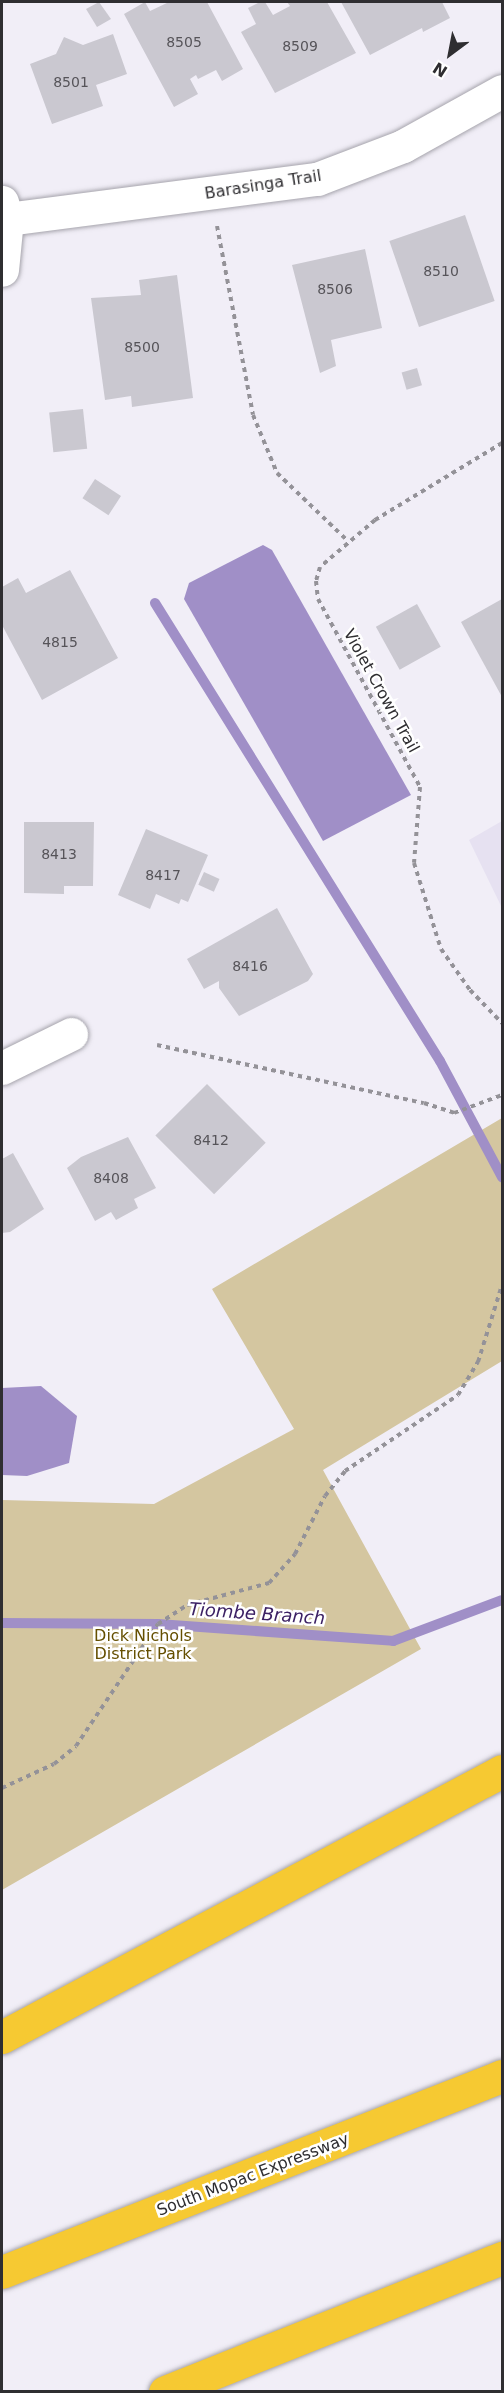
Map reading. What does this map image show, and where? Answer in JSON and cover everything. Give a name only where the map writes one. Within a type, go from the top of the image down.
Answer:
[{"type":"highway","points":[[2,2037],[502,1771]]},
{"type":"highway","name":"South Mopac Expressway","points":[[2,2272],[502,2076]]},
{"type":"highway","points":[[165,2391],[502,2258]]},
{"type":"street","name":"Barasinga Trail","points":[[4,211],[211,194],[317,179],[403,146],[502,91]]},
{"type":"street","points":[[2,270],[4,211]]},
{"type":"street","points":[[2,1068],[71,1034]]},
{"type":"path","points":[[211,194],[253,414],[277,473],[348,541]]},
{"type":"path","name":"Violet Crown Trail","points":[[502,443],[375,520],[320,567],[316,581],[318,599],[420,787],[414,863],[441,949],[470,990],[502,1023]]},
{"type":"path","points":[[157,1045],[424,1103],[454,1113],[502,1095]]},
{"type":"path","points":[[2,1788],[54,1764],[76,1746],[158,1623],[187,1605],[269,1583],[295,1554],[325,1496],[345,1471],[458,1395],[478,1362],[502,1285]]},
{"type":"path","points":[[498,1300],[502,1295]]},
{"type":"shaded area","points":[[263,545],[272,550],[411,795],[323,841],[184,599],[189,583]]},
{"type":"shaded area","points":[[502,821],[502,908],[469,840]]},
{"type":"shaded area","points":[[41,1386],[77,1416],[69,1463],[27,1476],[2,1475],[2,1388]]},
{"type":"green space","name":"Dick Nichols District Park","points":[[502,1118],[502,1361],[323,1470],[421,1649],[2,1890],[2,1500],[154,1504],[294,1429],[212,1289]]},
{"type":"building","points":[[99,2],[111,19],[97,27],[86,9]]},
{"type":"building","points":[[145,2],[150,11],[169,2],[207,2],[243,69],[222,81],[216,70],[198,79],[196,75],[190,79],[198,94],[174,107],[124,14]]},
{"type":"building","points":[[265,2],[273,15],[290,6],[287,2],[327,2],[356,53],[275,93],[241,32],[256,24],[248,8]]},
{"type":"building","points":[[341,2],[442,2],[450,18],[423,32],[422,28],[370,55]]},
{"type":"building","points":[[113,34],[127,74],[96,85],[103,106],[52,124],[30,64],[56,54],[64,37],[83,45]]},
{"type":"building","points":[[465,215],[495,301],[419,327],[389,241]]},
{"type":"building","points":[[365,249],[382,328],[331,340],[336,366],[320,373],[292,265]]},
{"type":"building","points":[[177,275],[193,398],[132,407],[131,396],[105,400],[91,298],[141,295],[139,280]]},
{"type":"building","points":[[417,368],[422,385],[407,390],[402,372]]},
{"type":"building","points":[[83,409],[87,449],[53,452],[49,413]]},
{"type":"building","points":[[95,479],[121,496],[108,515],[82,498]]},
{"type":"building","points":[[70,570],[118,658],[42,700],[2,625],[2,587],[18,578],[26,593]]},
{"type":"building","points":[[502,599],[502,697],[461,622]]},
{"type":"building","points":[[417,604],[441,647],[400,670],[376,627]]},
{"type":"building","points":[[24,822],[94,822],[93,886],[64,886],[64,894],[24,893]]},
{"type":"building","points":[[146,829],[208,855],[188,902],[181,899],[179,904],[156,894],[150,909],[118,895]]},
{"type":"building","points":[[204,872],[220,879],[214,892],[198,885]]},
{"type":"building","points":[[277,908],[313,974],[308,981],[239,1016],[219,988],[219,981],[204,989],[187,959]]},
{"type":"building","points":[[207,1084],[266,1143],[214,1194],[155,1136]]},
{"type":"building","points":[[128,1137],[156,1188],[134,1199],[138,1208],[116,1220],[111,1212],[95,1221],[67,1168],[81,1157]]},
{"type":"building","points":[[13,1153],[44,1209],[10,1232],[2,1233],[2,1159]]},
{"type":"waterway","points":[[155,603],[440,1061],[502,1177]]},
{"type":"waterway","name":"Tiombe Branch","points":[[2,1623],[158,1624],[393,1641],[502,1600]]}]
